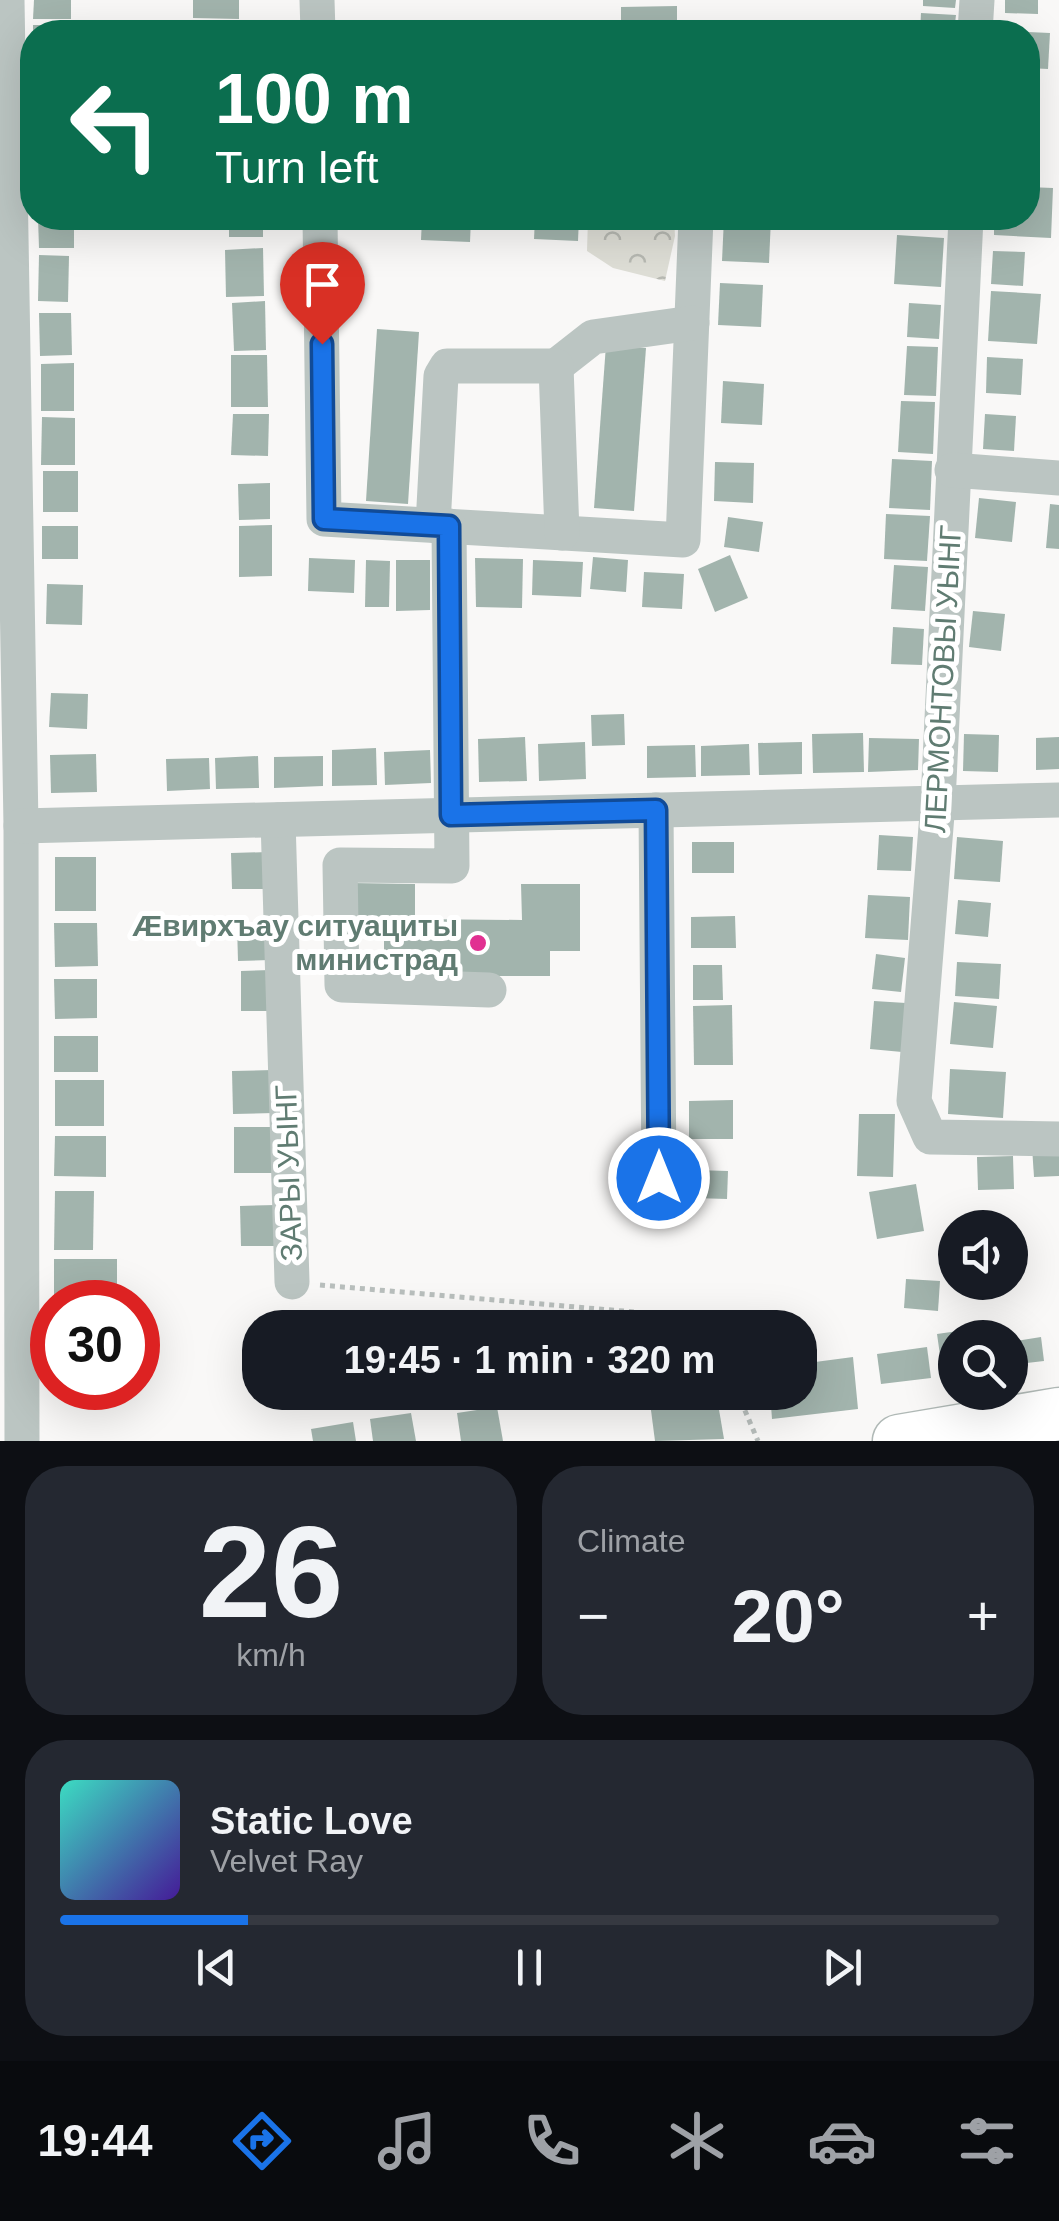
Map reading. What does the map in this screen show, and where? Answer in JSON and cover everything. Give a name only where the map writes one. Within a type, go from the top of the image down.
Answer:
[{"type":"highway","points":[[899,1441],[1004,1432],[1059,1414]]},
{"type":"street","points":[[8,0],[21,826],[10,962],[22,1441]]},
{"type":"street","points":[[320,230],[324,519],[682,540],[696,230]]},
{"type":"street","name":"ЛЕРМОНТОВЫ УЫНГ","points":[[965,230],[938,802],[914,1100],[930,1137],[1059,1139]]},
{"type":"street","points":[[489,990],[342,985],[340,865],[452,866],[441,526],[441,376],[447,366],[556,366],[593,338],[692,322]]},
{"type":"street","points":[[556,366],[562,533]]},
{"type":"street","points":[[952,470],[1059,478]]},
{"type":"street","points":[[21,826],[1059,800]]},
{"type":"street","points":[[656,810],[659,1178]]},
{"type":"street","name":"ЗАРЫ УЫНГ","points":[[278,820],[292,1282]]},
{"type":"path","name":"ЗАРЫ УЫНГ","points":[[292,1282],[612,1310]]},
{"type":"path","points":[[745,1410],[758,1441]]},
{"type":"green space","points":[[588,230],[675,230],[665,281],[613,268],[587,251]]},
{"type":"building","points":[[34,0],[71,0],[71,19],[33,19]]},
{"type":"building","points":[[193,0],[239,0],[239,19],[193,18]]},
{"type":"building","points":[[923,0],[956,0],[955,8],[923,6]]},
{"type":"building","points":[[1005,0],[1038,0],[1038,14],[1005,13]]},
{"type":"building","points":[[677,6],[677,20],[621,20],[621,7]]},
{"type":"building","points":[[921,13],[956,15],[955,20],[921,20]]},
{"type":"building","points":[[1040,33],[1050,33],[1048,69],[1040,69]]},
{"type":"building","points":[[1040,187],[1053,188],[1051,238],[994,235],[994,230],[1040,230]]},
{"type":"building","points":[[38,230],[74,230],[74,248],[39,248]]},
{"type":"building","points":[[229,230],[263,230],[263,237],[229,237]]},
{"type":"building","points":[[421,230],[470,230],[470,242],[421,240]]},
{"type":"building","points":[[534,230],[578,230],[578,241],[534,239]]},
{"type":"building","points":[[723,230],[770,230],[769,263],[722,261]]},
{"type":"building","points":[[897,235],[944,238],[941,287],[894,284]]},
{"type":"building","points":[[263,248],[264,296],[226,297],[225,250]]},
{"type":"building","points":[[993,251],[1025,252],[1023,286],[991,284]]},
{"type":"building","points":[[39,255],[69,256],[68,302],[38,301]]},
{"type":"building","points":[[720,283],[763,285],[761,327],[718,325]]},
{"type":"building","points":[[991,291],[1041,294],[1037,344],[988,341]]},
{"type":"building","points":[[265,301],[266,350],[234,351],[232,303]]},
{"type":"building","points":[[909,303],[941,305],[939,339],[907,337]]},
{"type":"building","points":[[39,313],[71,313],[72,355],[40,356]]},
{"type":"building","points":[[377,329],[419,332],[408,504],[366,501]]},
{"type":"building","points":[[606,345],[646,348],[634,511],[594,508]]},
{"type":"building","points":[[907,346],[938,347],[936,396],[904,395]]},
{"type":"building","points":[[231,355],[267,355],[268,407],[231,407]]},
{"type":"building","points":[[987,357],[1023,359],[1021,395],[986,393]]},
{"type":"building","points":[[74,363],[74,411],[41,411],[41,364]]},
{"type":"building","points":[[723,381],[764,384],[762,425],[721,423]]},
{"type":"building","points":[[901,401],[935,402],[933,454],[898,452]]},
{"type":"building","points":[[233,414],[269,414],[268,456],[231,455]]},
{"type":"building","points":[[985,414],[1016,416],[1014,451],[983,449]]},
{"type":"building","points":[[42,417],[75,418],[75,465],[41,465]]},
{"type":"building","points":[[892,459],[932,461],[930,510],[889,508]]},
{"type":"building","points":[[715,462],[754,463],[753,503],[714,501]]},
{"type":"building","points":[[43,471],[78,471],[78,512],[43,512]]},
{"type":"building","points":[[270,483],[270,519],[239,520],[238,484]]},
{"type":"building","points":[[979,498],[1016,502],[1012,542],[975,538]]},
{"type":"building","points":[[1050,504],[1059,505],[1059,549],[1046,548]]},
{"type":"building","points":[[886,514],[930,516],[927,561],[884,559]]},
{"type":"building","points":[[728,517],[763,522],[759,552],[724,547]]},
{"type":"building","points":[[272,525],[272,576],[239,577],[239,526]]},
{"type":"building","points":[[42,526],[78,526],[78,559],[42,559]]},
{"type":"building","points":[[730,555],[748,598],[715,612],[698,569]]},
{"type":"building","points":[[593,557],[628,560],[626,592],[590,589]]},
{"type":"building","points":[[309,558],[355,560],[354,593],[308,591]]},
{"type":"building","points":[[475,558],[523,559],[522,608],[476,607]]},
{"type":"building","points":[[366,560],[390,561],[389,607],[365,607]]},
{"type":"building","points":[[396,560],[430,560],[430,610],[396,611]]},
{"type":"building","points":[[533,560],[583,562],[581,597],[532,595]]},
{"type":"building","points":[[894,565],[928,567],[925,611],[891,609]]},
{"type":"building","points":[[644,572],[684,574],[682,609],[642,607]]},
{"type":"building","points":[[47,584],[83,585],[82,625],[46,624]]},
{"type":"building","points":[[973,611],[1005,614],[1001,651],[969,647]]},
{"type":"building","points":[[893,627],[924,629],[922,665],[891,664]]},
{"type":"building","points":[[51,693],[88,694],[87,729],[49,727]]},
{"type":"building","points":[[624,714],[625,745],[592,746],[591,715]]},
{"type":"building","points":[[863,733],[864,772],[813,773],[812,734]]},
{"type":"building","points":[[964,734],[999,735],[998,772],[963,771]]},
{"type":"building","points":[[525,737],[527,781],[479,782],[478,739]]},
{"type":"building","points":[[1059,737],[1059,769],[1036,770],[1036,738]]},
{"type":"building","points":[[869,738],[919,739],[918,770],[868,772]]},
{"type":"building","points":[[585,742],[586,779],[539,781],[538,744]]},
{"type":"building","points":[[802,742],[802,774],[759,775],[758,743]]},
{"type":"building","points":[[749,744],[750,775],[701,776],[701,746]]},
{"type":"building","points":[[695,745],[696,777],[647,778],[647,746]]},
{"type":"building","points":[[376,748],[377,785],[332,786],[332,750]]},
{"type":"building","points":[[430,750],[431,783],[385,785],[384,752]]},
{"type":"building","points":[[96,754],[97,792],[51,793],[50,755]]},
{"type":"building","points":[[258,756],[259,788],[216,789],[215,758]]},
{"type":"building","points":[[323,756],[323,786],[274,788],[274,757]]},
{"type":"building","points":[[209,758],[210,789],[167,791],[166,759]]},
{"type":"building","points":[[879,835],[913,837],[911,871],[877,870]]},
{"type":"building","points":[[957,837],[1003,841],[1000,882],[954,879]]},
{"type":"building","points":[[692,842],[734,842],[734,873],[692,873]]},
{"type":"building","points":[[268,852],[269,889],[232,889],[231,853]]},
{"type":"building","points":[[55,857],[96,857],[96,911],[55,911]]},
{"type":"building","points":[[351,883],[415,884],[415,919],[522,920],[521,884],[580,884],[580,951],[550,951],[550,976],[384,976],[384,937],[350,937]]},
{"type":"building","points":[[868,895],[910,897],[908,940],[865,938]]},
{"type":"building","points":[[958,900],[991,903],[988,937],[955,934]]},
{"type":"building","points":[[735,916],[736,948],[691,948],[691,917]]},
{"type":"building","points":[[54,923],[97,923],[98,966],[55,967]]},
{"type":"building","points":[[269,924],[270,960],[238,961],[237,925]]},
{"type":"building","points":[[876,954],[905,958],[901,992],[872,989]]},
{"type":"building","points":[[957,962],[1001,964],[999,999],[955,996]]},
{"type":"building","points":[[693,965],[722,965],[723,1000],[693,1000]]},
{"type":"building","points":[[271,970],[271,1011],[241,1011],[241,971]]},
{"type":"building","points":[[54,979],[97,979],[97,1018],[55,1019]]},
{"type":"building","points":[[874,1001],[906,1003],[902,1052],[870,1049]]},
{"type":"building","points":[[954,1002],[997,1006],[993,1048],[950,1044]]},
{"type":"building","points":[[732,1005],[733,1065],[694,1065],[693,1006]]},
{"type":"building","points":[[54,1036],[98,1036],[98,1072],[54,1072]]},
{"type":"building","points":[[950,1069],[1006,1072],[1003,1118],[948,1114]]},
{"type":"building","points":[[273,1070],[274,1113],[233,1114],[232,1071]]},
{"type":"building","points":[[55,1080],[104,1080],[104,1126],[55,1126]]},
{"type":"building","points":[[733,1100],[733,1139],[689,1139],[689,1101]]},
{"type":"building","points":[[859,1114],[895,1114],[893,1177],[857,1176]]},
{"type":"building","points":[[234,1127],[274,1127],[275,1173],[234,1173]]},
{"type":"building","points":[[55,1136],[106,1136],[106,1177],[54,1176]]},
{"type":"building","points":[[1059,1145],[1059,1176],[1034,1177],[1032,1147]]},
{"type":"building","points":[[1013,1156],[1014,1189],[978,1190],[977,1157]]},
{"type":"building","points":[[694,1170],[728,1171],[727,1199],[694,1198]]},
{"type":"building","points":[[916,1184],[924,1231],[877,1239],[869,1192]]},
{"type":"building","points":[[55,1191],[94,1191],[93,1250],[54,1250]]},
{"type":"building","points":[[276,1205],[276,1246],[241,1246],[240,1206]]},
{"type":"building","points":[[54,1259],[117,1259],[117,1280],[54,1280]]},
{"type":"building","points":[[906,1279],[938,1281],[938,1311],[904,1308]]},
{"type":"building","points":[[1041,1337],[1044,1361],[1028,1363],[1028,1339]]},
{"type":"building","points":[[927,1347],[931,1378],[881,1384],[877,1354]]},
{"type":"building","points":[[853,1357],[858,1409],[772,1419],[771,1410],[817,1410],[817,1362]]},
{"type":"building","points":[[498,1410],[503,1441],[461,1441],[457,1413]]},
{"type":"building","points":[[651,1410],[719,1410],[724,1439],[655,1441]]},
{"type":"building","points":[[411,1413],[416,1441],[373,1441],[370,1419]]},
{"type":"building","points":[[353,1422],[356,1441],[313,1441],[311,1429]]},
{"type":"place","name":"Æвирхъау ситуациты министрад","points":[[478,943]]},
{"type":"route","points":[[322,344],[324,519],[449,526],[451,815],[656,810],[659,1178]]}]
